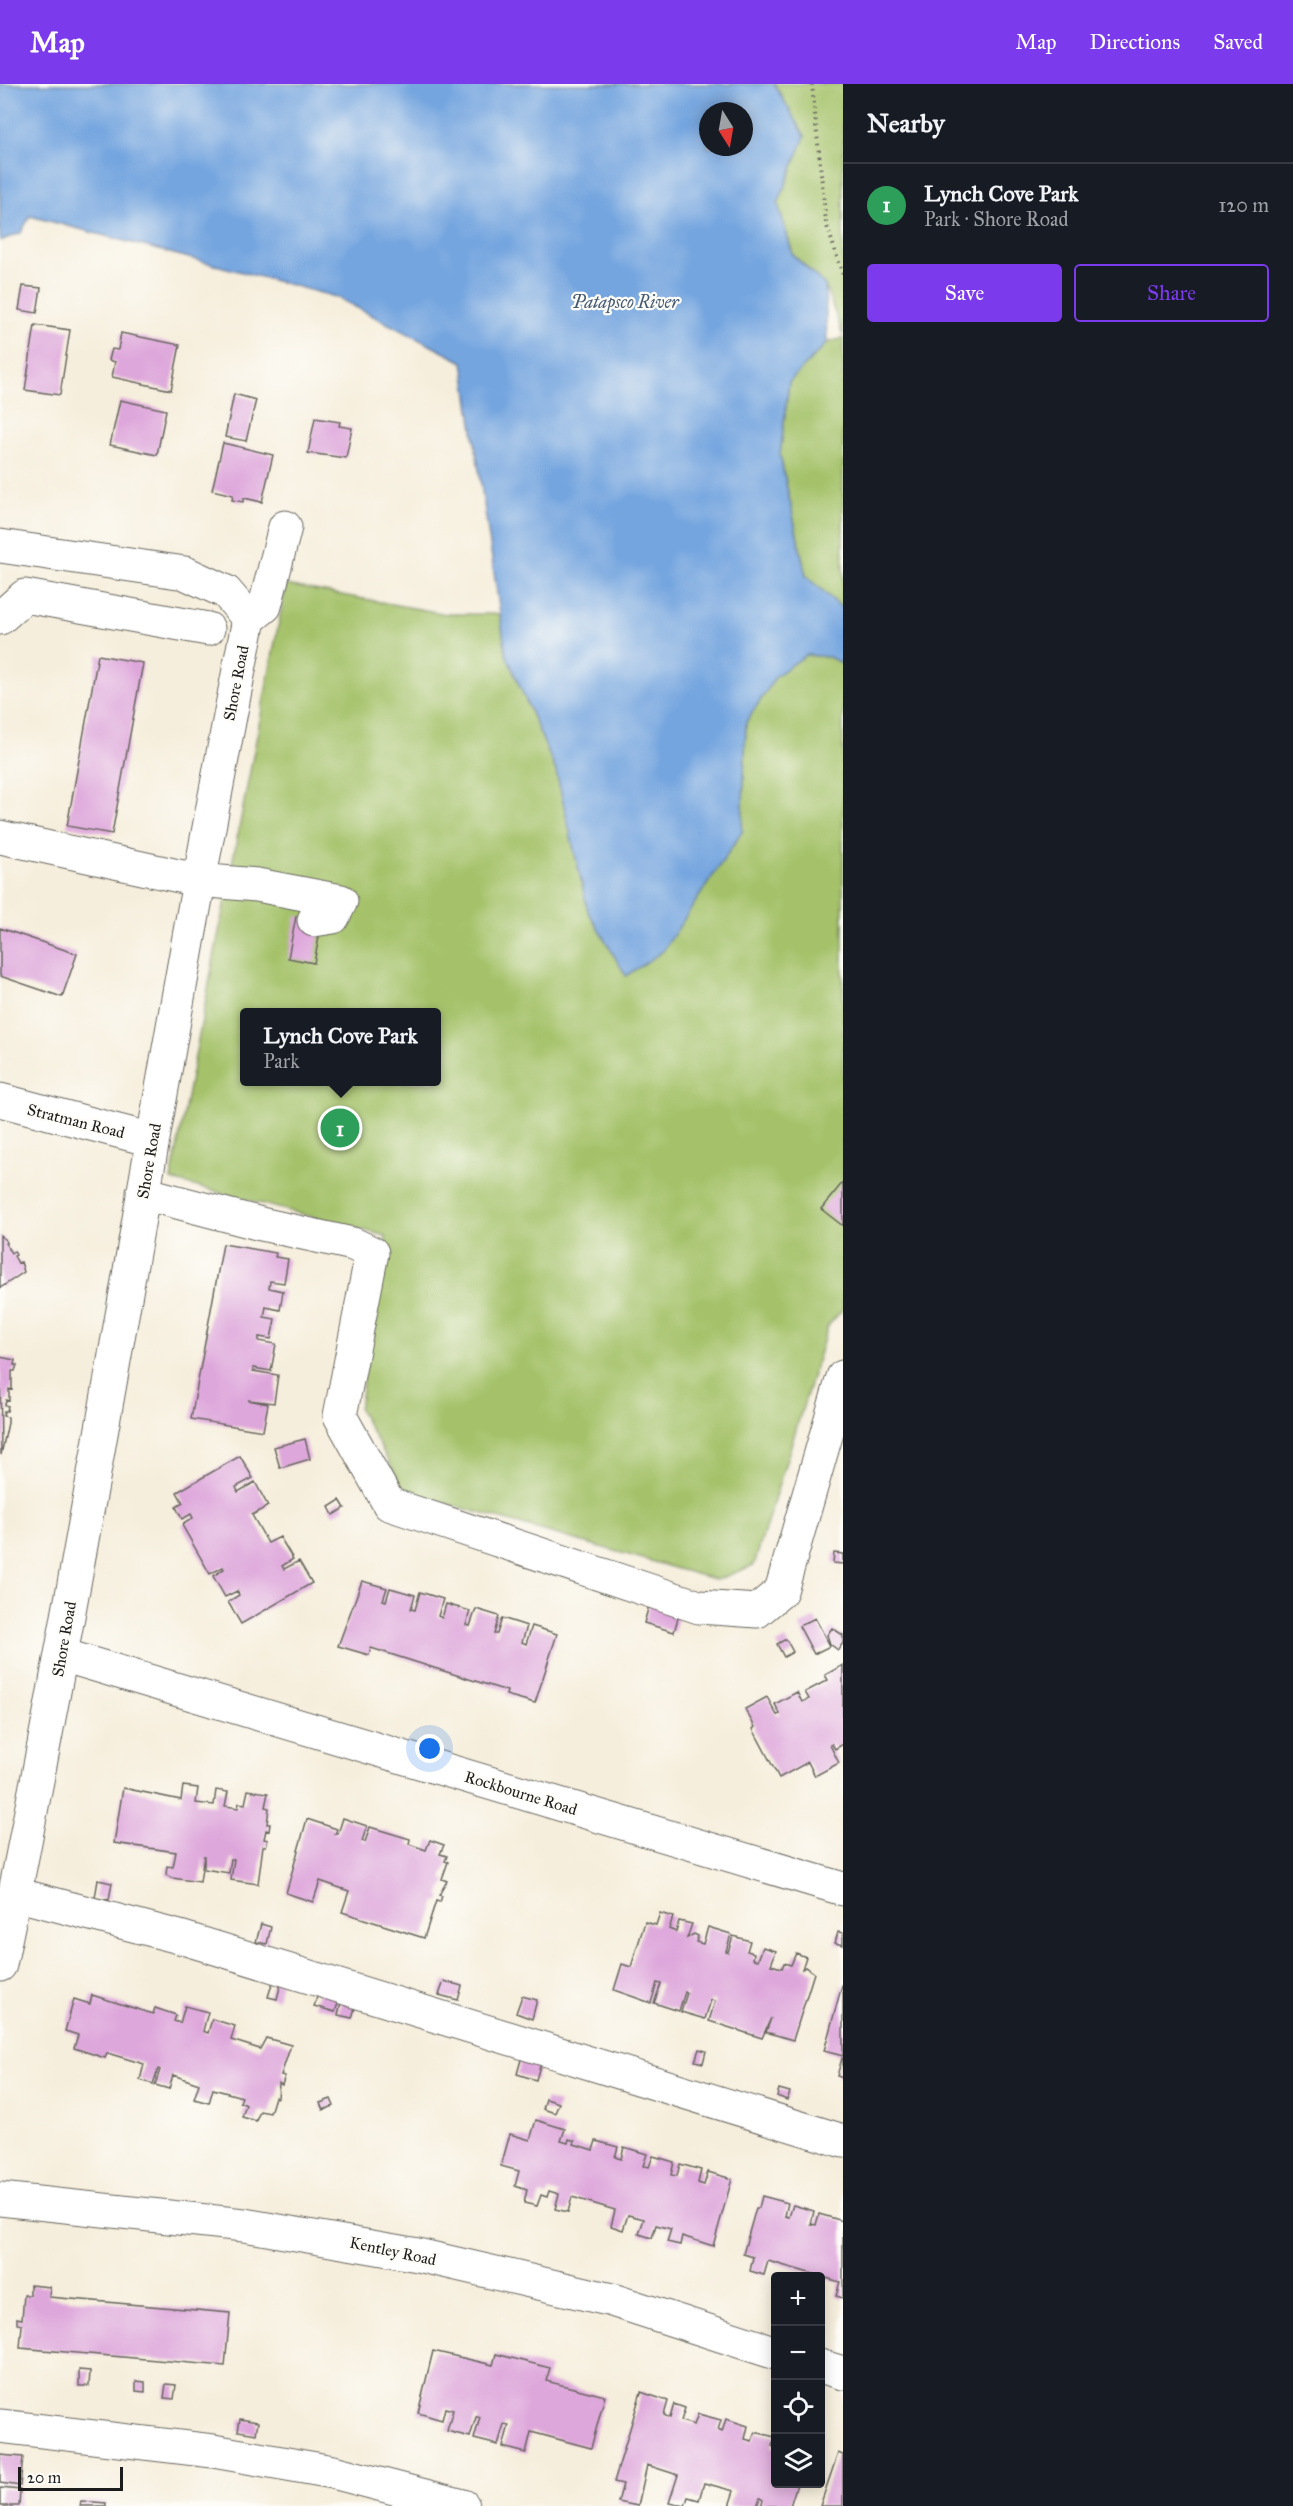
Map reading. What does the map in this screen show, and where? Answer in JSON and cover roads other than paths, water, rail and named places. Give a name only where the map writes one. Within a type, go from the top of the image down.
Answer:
[{"type":"street","points":[[0,546],[185,573],[226,592],[249,620],[265,606],[285,527]]},
{"type":"street","points":[[0,618],[25,596],[208,629]]},
{"type":"street","name":"Shore Road","points":[[0,1965],[62,1655],[197,880],[249,620]]},
{"type":"street","points":[[0,837],[197,880],[257,885],[341,901],[333,917],[314,920]]},
{"type":"street","name":"Stratman Road","points":[[0,1100],[152,1140]]},
{"type":"street","points":[[143,1193],[261,1224],[353,1244],[372,1253],[340,1416],[389,1504],[699,1606],[757,1611],[781,1591],[843,1377]]},
{"type":"street","name":"Rockbourne Road","points":[[62,1655],[843,1889]]},
{"type":"street","points":[[15,1894],[183,1938],[843,2141]]},
{"type":"street","name":"Kentley Road","points":[[0,2199],[244,2225],[418,2255],[612,2300],[771,2351]]},
{"type":"street","points":[[825,2368],[843,2373]]},
{"type":"street","points":[[0,2426],[235,2455],[333,2472],[463,2506]]},
{"type":"water","name":"Patapsco River","points":[[0,84],[774,84],[805,136],[778,204],[793,255],[825,285],[827,343],[789,382],[780,455],[806,576],[843,609],[843,664],[829,657],[806,655],[776,676],[746,722],[742,832],[663,951],[626,976],[588,911],[556,771],[506,654],[463,362],[336,297],[30,216],[21,233],[0,241]]},
{"type":"place","name":"Lynch Cove Park","points":[[340,1128]]}]
